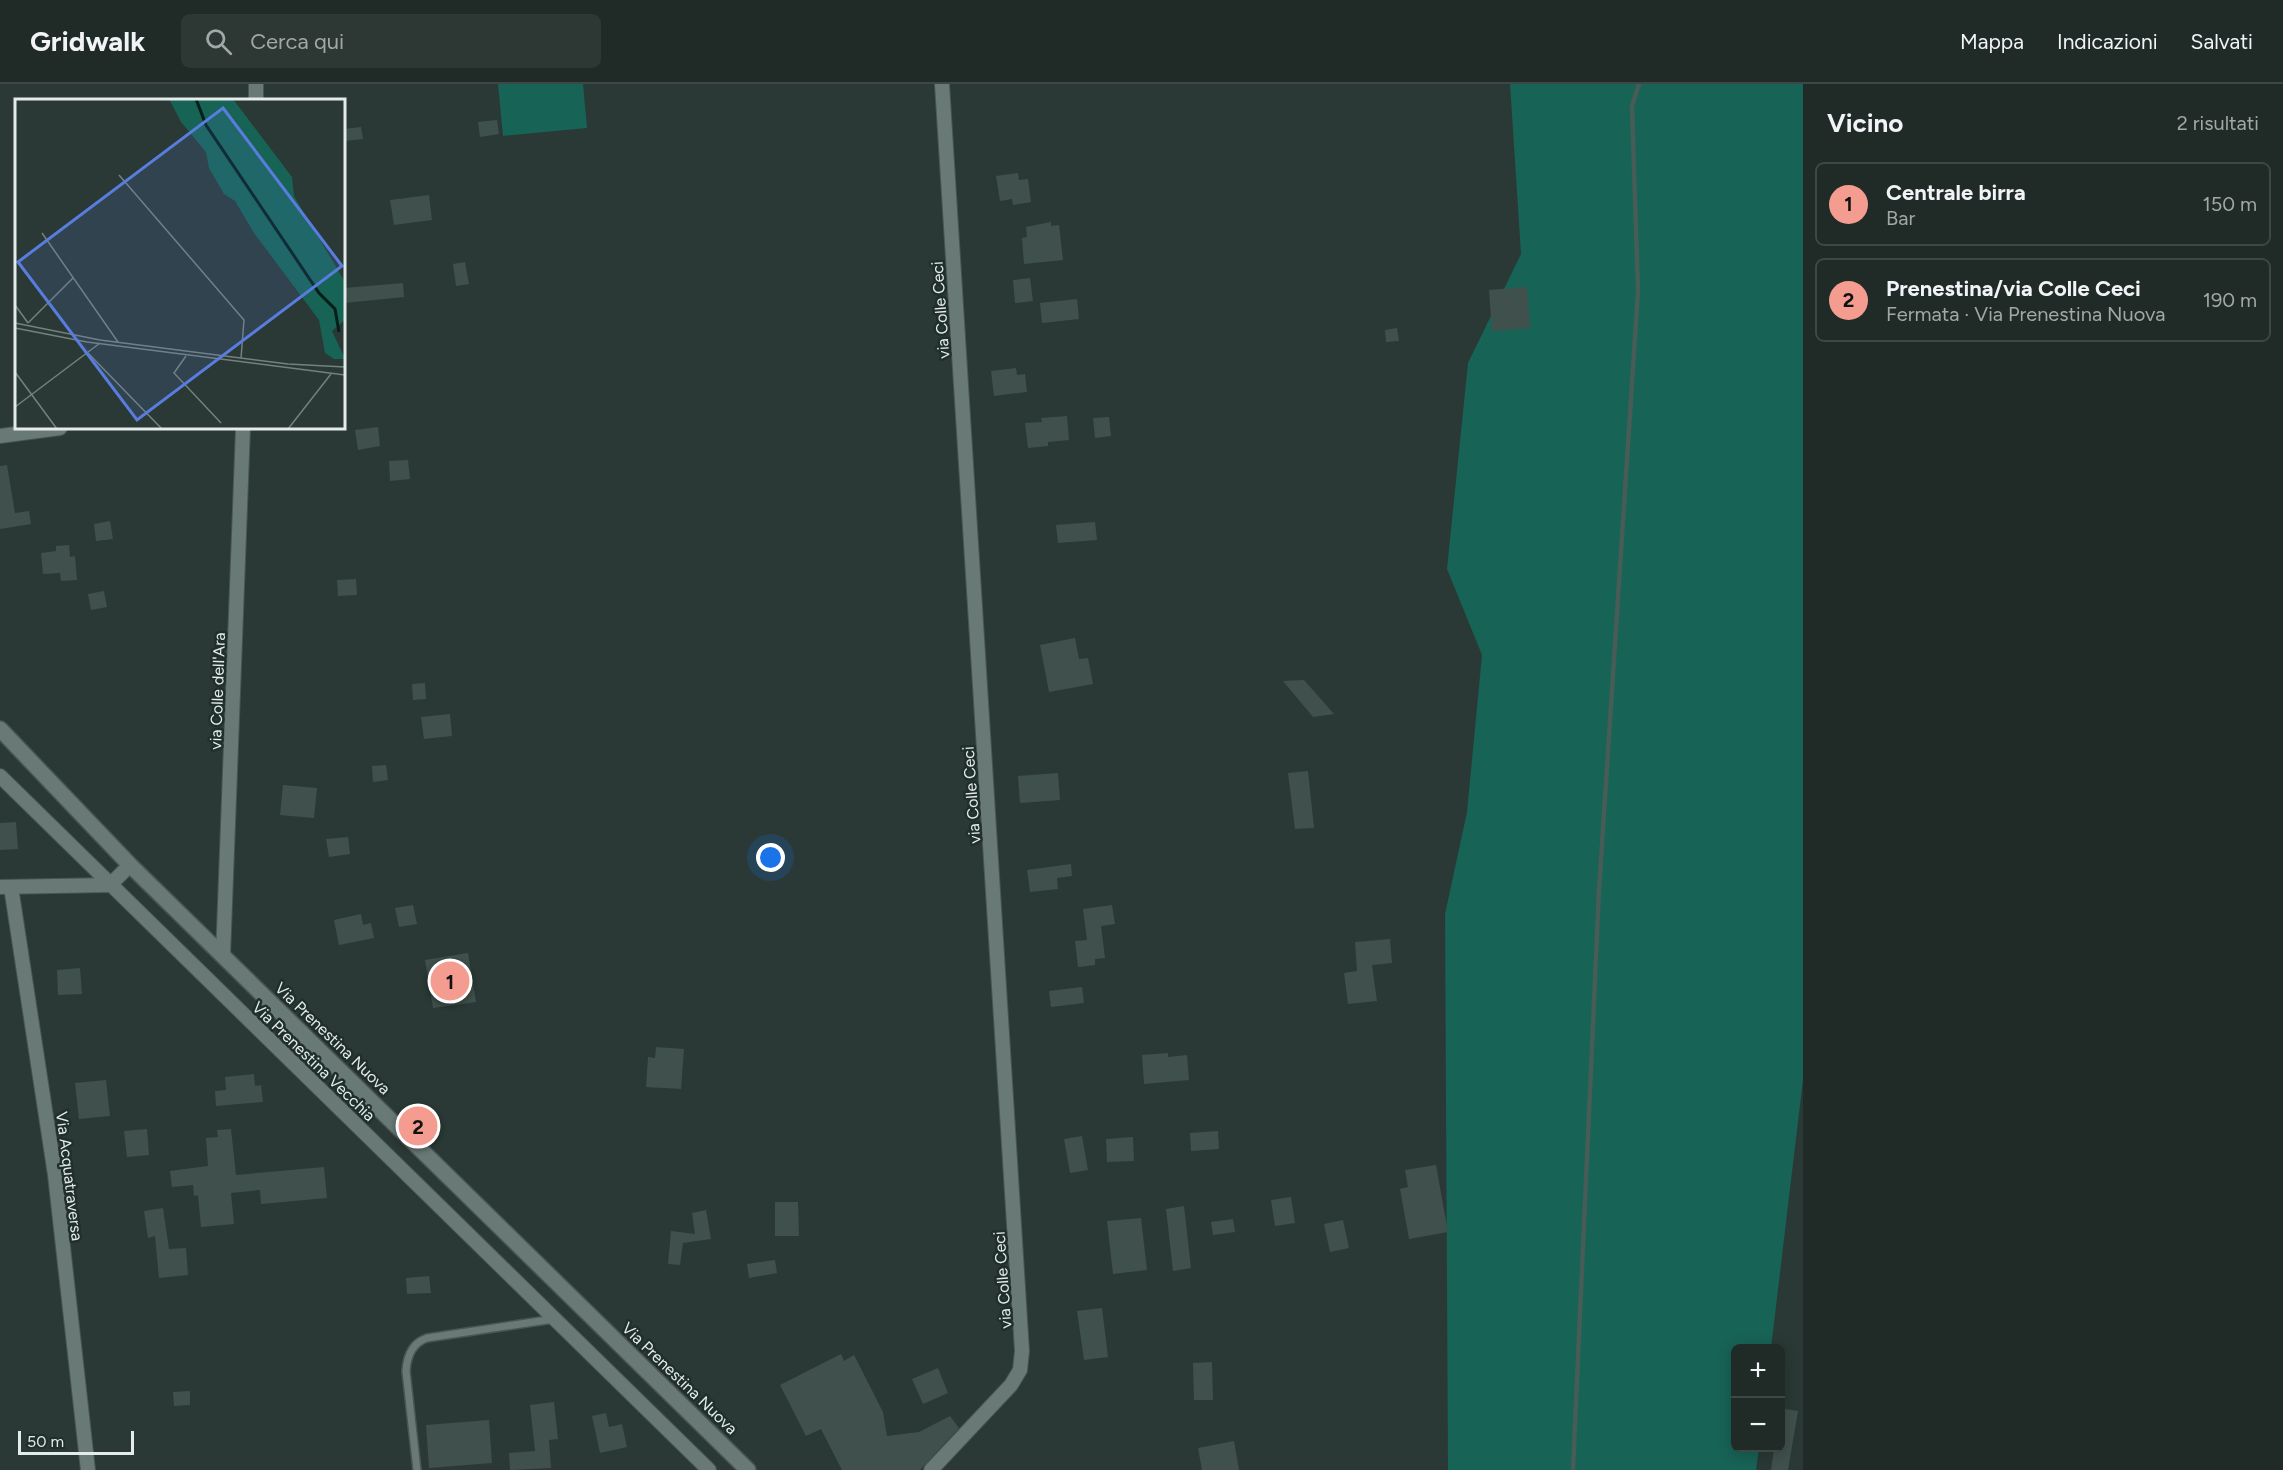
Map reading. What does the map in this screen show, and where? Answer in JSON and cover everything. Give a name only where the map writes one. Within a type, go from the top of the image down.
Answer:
[{"type":"main road","name":"Via Prenestina Nuova","points":[[0,729],[130,865],[748,1470]]},
{"type":"street","name":"via Colle Ceci","points":[[931,1470],[1011,1385],[1020,1370],[1022,1351],[942,84]]},
{"type":"street","points":[[0,436],[52,429]]},
{"type":"street","name":"via Colle dell'Ara","points":[[223,956],[243,429]]},
{"type":"street","name":"Via Prenestina Vecchia","points":[[0,776],[709,1470]]},
{"type":"street","points":[[6,887],[111,885],[130,865]]},
{"type":"street","name":"Via Acquatraversa","points":[[6,887],[55,1175],[88,1470]]},
{"type":"lane","points":[[417,1470],[406,1371],[408,1356],[414,1346],[427,1338],[555,1319]]},
{"type":"green space","points":[[498,84],[583,84],[587,128],[503,136]]},
{"type":"green space","points":[[1510,84],[1803,84],[1803,1080],[1771,1344],[1731,1344],[1731,1452],[1758,1452],[1756,1470],[1448,1470],[1445,914],[1467,812],[1482,655],[1447,569],[1468,363],[1521,254]]},
{"type":"building","points":[[497,120],[499,134],[480,137],[478,122]]},
{"type":"building","points":[[361,127],[363,139],[345,141],[345,129]]},
{"type":"building","points":[[1018,173],[1019,180],[1028,179],[1031,202],[1013,205],[1012,199],[1000,201],[996,176]]},
{"type":"building","points":[[429,195],[432,220],[394,225],[390,200]]},
{"type":"building","points":[[1051,222],[1051,226],[1059,225],[1063,260],[1024,264],[1022,238],[1027,237],[1026,227]]},
{"type":"building","points":[[465,262],[469,284],[456,286],[453,264]]},
{"type":"building","points":[[1030,278],[1033,301],[1015,303],[1013,280]]},
{"type":"building","points":[[403,283],[404,297],[345,303],[345,288]]},
{"type":"building","points":[[1527,287],[1530,328],[1492,331],[1489,290]]},
{"type":"building","points":[[1077,299],[1079,319],[1042,323],[1040,303]]},
{"type":"building","points":[[1397,328],[1399,341],[1386,342],[1385,330]]},
{"type":"building","points":[[1016,368],[1017,375],[1025,374],[1027,392],[994,396],[991,371]]},
{"type":"building","points":[[1067,416],[1069,440],[1048,442],[1048,446],[1028,448],[1025,423],[1042,422],[1041,418]]},
{"type":"building","points":[[1109,417],[1111,436],[1095,438],[1093,418]]},
{"type":"building","points":[[378,427],[380,446],[358,450],[355,430]]},
{"type":"building","points":[[408,460],[410,479],[390,481],[389,461]]},
{"type":"building","points":[[7,465],[15,513],[29,511],[31,524],[0,529],[0,466]]},
{"type":"building","points":[[110,521],[113,539],[96,541],[94,524]]},
{"type":"building","points":[[1095,522],[1097,540],[1058,543],[1056,525]]},
{"type":"building","points":[[69,545],[70,557],[75,556],[77,580],[61,581],[60,573],[43,574],[41,553],[56,551],[56,546]]},
{"type":"building","points":[[356,579],[357,595],[338,596],[337,580]]},
{"type":"building","points":[[104,591],[107,607],[91,610],[88,594]]},
{"type":"building","points":[[1075,638],[1079,659],[1088,658],[1093,684],[1049,692],[1040,645]]},
{"type":"building","points":[[1304,680],[1334,714],[1313,717],[1283,681]]},
{"type":"building","points":[[425,683],[426,699],[413,700],[412,684]]},
{"type":"building","points":[[450,714],[452,736],[424,739],[421,717]]},
{"type":"building","points":[[386,765],[388,780],[373,782],[372,766]]},
{"type":"building","points":[[1308,771],[1314,828],[1295,829],[1288,773]]},
{"type":"building","points":[[1058,773],[1060,800],[1020,803],[1018,776]]},
{"type":"building","points":[[283,785],[317,788],[314,818],[280,815]]},
{"type":"building","points":[[16,822],[18,849],[0,850],[0,823]]},
{"type":"building","points":[[348,837],[350,854],[329,857],[326,839]]},
{"type":"building","points":[[1071,864],[1072,876],[1057,878],[1058,889],[1030,892],[1027,870]]},
{"type":"building","points":[[413,905],[417,924],[399,927],[395,908]]},
{"type":"building","points":[[1112,905],[1115,924],[1101,926],[1105,958],[1095,959],[1095,965],[1078,967],[1075,941],[1087,940],[1083,909]]},
{"type":"building","points":[[361,914],[363,925],[371,923],[374,938],[339,945],[334,920]]},
{"type":"building","points":[[1390,939],[1392,963],[1372,965],[1377,1001],[1348,1004],[1344,973],[1357,971],[1355,942]]},
{"type":"building","points":[[468,953],[476,1002],[433,1008],[425,960]]},
{"type":"building","points":[[80,968],[82,994],[58,995],[57,970]]},
{"type":"building","points":[[1082,987],[1084,1003],[1051,1007],[1049,991]]},
{"type":"building","points":[[656,1047],[684,1049],[681,1089],[646,1087],[648,1057],[655,1058]]},
{"type":"building","points":[[1168,1053],[1168,1057],[1187,1055],[1189,1080],[1144,1084],[1142,1055]]},
{"type":"building","points":[[254,1074],[255,1086],[261,1085],[263,1102],[216,1106],[215,1091],[226,1090],[225,1077]]},
{"type":"building","points":[[106,1080],[110,1116],[79,1119],[75,1083]]},
{"type":"building","points":[[147,1129],[149,1155],[127,1157],[124,1131]]},
{"type":"building","points":[[231,1129],[236,1175],[324,1167],[327,1198],[261,1204],[260,1190],[231,1193],[234,1224],[201,1227],[198,1195],[194,1196],[193,1185],[172,1187],[170,1171],[208,1166],[206,1138],[218,1137],[217,1130]]},
{"type":"building","points":[[1218,1131],[1219,1149],[1191,1151],[1190,1133]]},
{"type":"building","points":[[1082,1136],[1088,1170],[1070,1173],[1064,1139]]},
{"type":"building","points":[[1133,1137],[1134,1161],[1107,1162],[1106,1139]]},
{"type":"building","points":[[1436,1165],[1448,1232],[1409,1239],[1400,1189],[1408,1187],[1405,1170]]},
{"type":"building","points":[[1291,1197],[1295,1223],[1275,1226],[1271,1200]]},
{"type":"building","points":[[775,1202],[798,1202],[799,1236],[775,1236]]},
{"type":"building","points":[[1184,1206],[1191,1268],[1173,1271],[1166,1209]]},
{"type":"building","points":[[163,1208],[169,1249],[186,1248],[188,1275],[159,1278],[155,1236],[148,1238],[144,1211]]},
{"type":"building","points":[[706,1210],[711,1239],[683,1243],[680,1265],[668,1264],[671,1231],[695,1234],[692,1213]]},
{"type":"building","points":[[1141,1218],[1147,1270],[1113,1274],[1107,1221]]},
{"type":"building","points":[[1233,1219],[1235,1232],[1213,1235],[1211,1222]]},
{"type":"building","points":[[1343,1220],[1349,1248],[1330,1252],[1324,1224]]},
{"type":"building","points":[[775,1260],[777,1273],[749,1278],[747,1264]]},
{"type":"building","points":[[429,1276],[431,1293],[407,1294],[406,1278]]},
{"type":"building","points":[[1102,1308],[1108,1357],[1084,1360],[1077,1311]]},
{"type":"building","points":[[841,1354],[844,1361],[854,1355],[883,1412],[887,1436],[919,1432],[950,1416],[959,1428],[920,1470],[842,1470],[821,1429],[806,1436],[780,1385]]},
{"type":"building","points":[[1212,1362],[1213,1400],[1194,1400],[1193,1363]]},
{"type":"building","points":[[938,1368],[948,1393],[923,1404],[912,1379]]},
{"type":"building","points":[[190,1391],[190,1405],[174,1406],[173,1392]]},
{"type":"building","points":[[554,1402],[558,1439],[549,1440],[551,1468],[510,1470],[509,1453],[535,1451],[530,1405]]},
{"type":"building","points":[[1785,1409],[1798,1411],[1788,1470],[1771,1470],[1773,1452],[1785,1452]]},
{"type":"building","points":[[606,1413],[609,1427],[622,1424],[627,1447],[600,1453],[592,1416]]},
{"type":"building","points":[[489,1420],[492,1463],[429,1468],[426,1425]]},
{"type":"building","points":[[1234,1441],[1239,1470],[1202,1470],[1198,1448]]},
{"type":"waterway","points":[[1573,1470],[1599,890],[1638,291],[1632,106],[1639,84]]},
{"type":"place","name":"Centrale birra","points":[[450,981]]},
{"type":"place","name":"Prenestina/via Colle Ceci","points":[[418,1126]]}]
